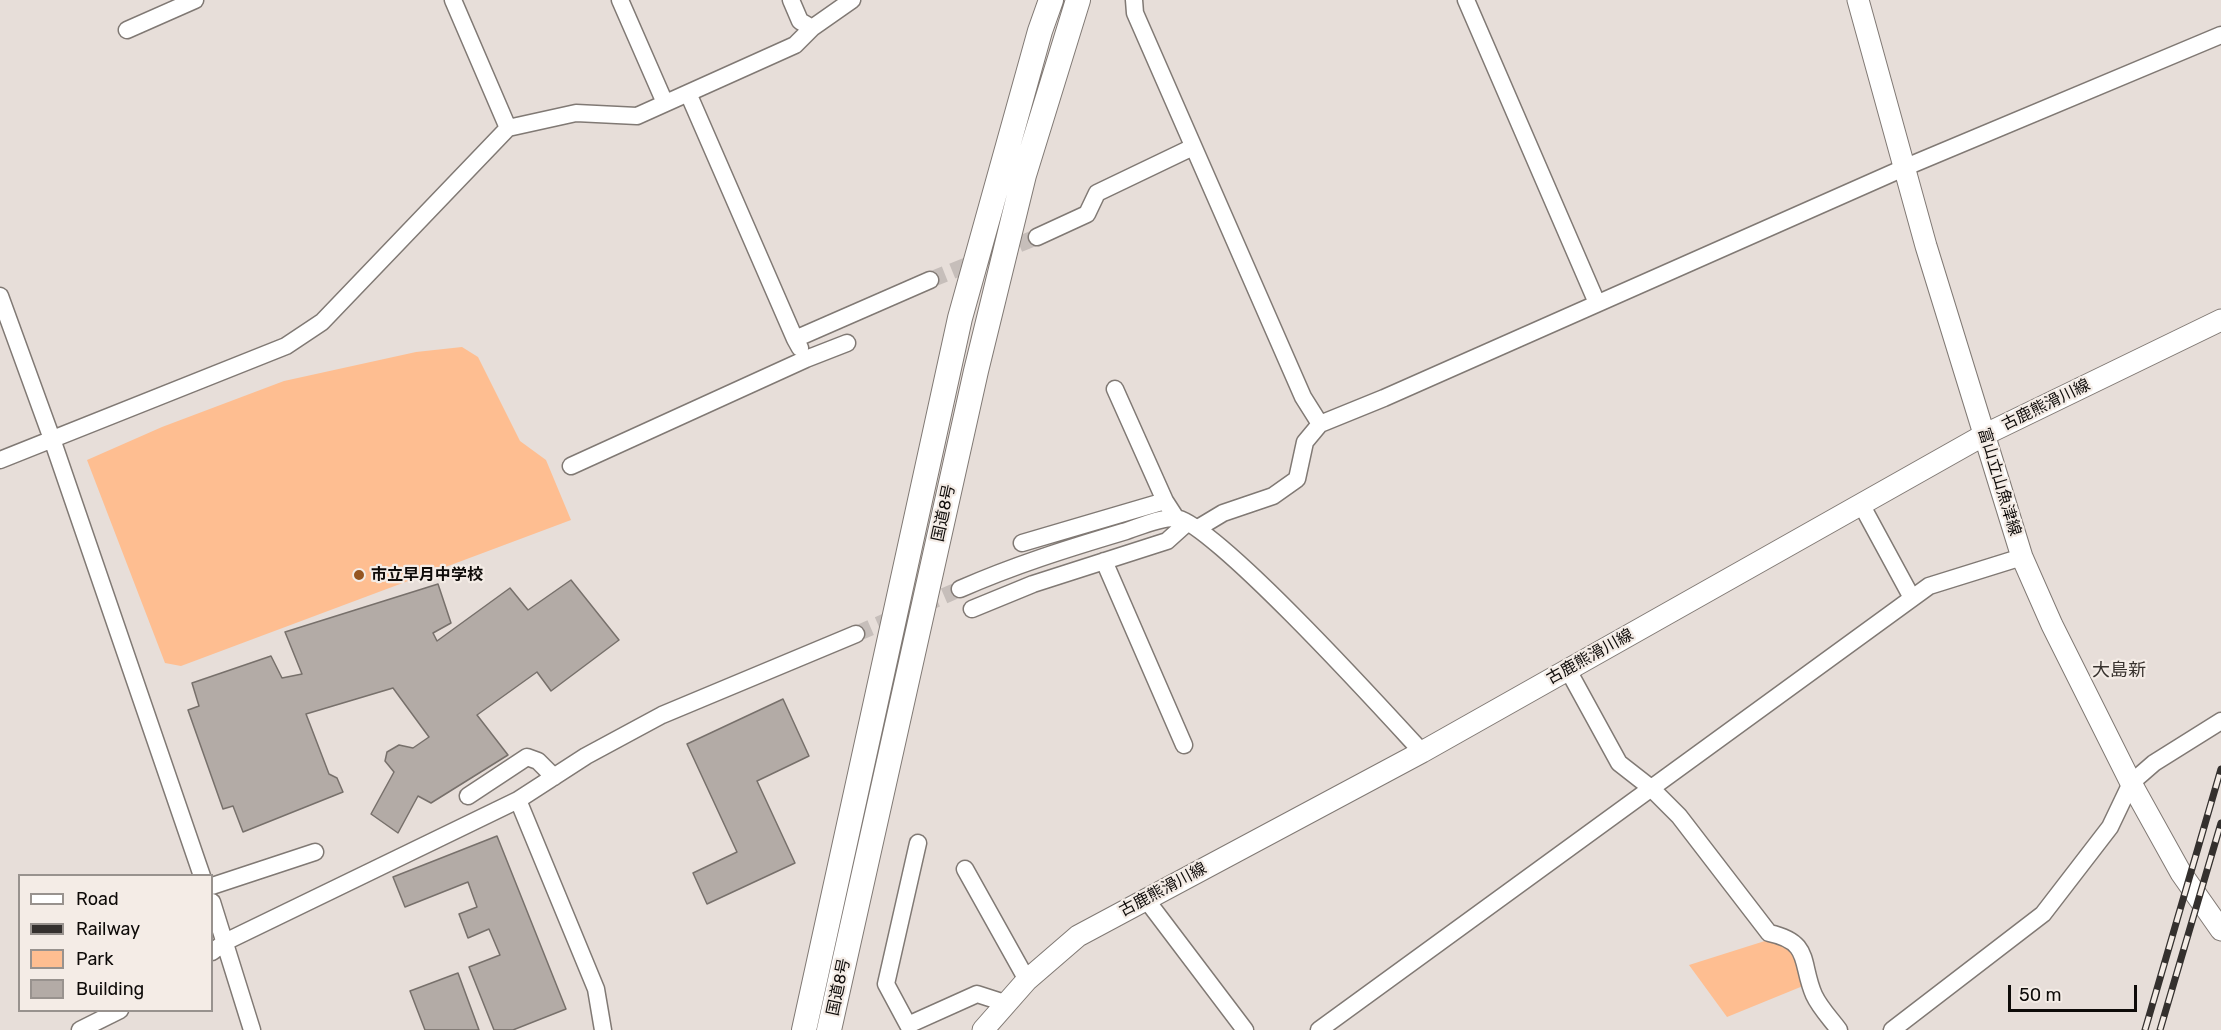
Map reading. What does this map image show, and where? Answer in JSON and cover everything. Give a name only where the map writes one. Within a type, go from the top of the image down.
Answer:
[{"type":"highway","name":"国道8号","points":[[804,1030],[960,318],[1024,87],[1051,0]]},
{"type":"highway","name":"国道8号","points":[[829,1030],[978,359],[1024,175],[1078,0]]},
{"type":"main road","name":"富山立山魚津線","points":[[1858,0],[1906,166],[1926,246],[2022,557],[2052,625],[2131,783],[2181,873],[2221,930]]},
{"type":"main road","name":"古鹿熊滑川線","points":[[983,1030],[1027,980],[1078,936],[1145,898],[1422,752],[1984,435],[2221,320]]},
{"type":"street","points":[[127,30],[195,0]]},
{"type":"street","points":[[453,0],[508,128]]},
{"type":"street","points":[[620,0],[665,103]]},
{"type":"street","points":[[791,0],[800,21],[812,28]]},
{"type":"street","points":[[0,459],[286,346],[322,322],[508,128],[576,113],[637,116],[795,45],[812,28],[852,0]]},
{"type":"street","points":[[1134,0],[1135,14],[1193,147],[1303,397],[1320,424]]},
{"type":"street","points":[[1466,0],[1597,303]]},
{"type":"street","points":[[960,589],[1014,565],[1151,523],[1187,523],[1273,496],[1297,479],[1305,442],[1320,424],[1906,166],[2221,35]]},
{"type":"street","points":[[688,93],[795,339],[806,359]]},
{"type":"street","points":[[1037,237],[1087,214],[1097,194],[1193,147]]},
{"type":"street","points":[[795,339],[930,280]]},
{"type":"street","points":[[0,296],[52,439],[201,874]]},
{"type":"street","points":[[572,466],[806,359],[847,343]]},
{"type":"street","points":[[1115,389],[1165,501],[1187,523],[1226,550],[1358,682],[1422,752]]},
{"type":"street","points":[[1022,543],[1165,501]]},
{"type":"street","points":[[1861,504],[1912,598]]},
{"type":"street","points":[[972,609],[1033,584],[1167,541],[1187,523]]},
{"type":"street","points":[[1319,1030],[1929,586],[2022,557]]},
{"type":"street","points":[[1104,561],[1184,745]]},
{"type":"street","points":[[218,947],[518,800],[586,756],[662,715],[856,634]]},
{"type":"street","points":[[1568,670],[1619,764],[1651,788],[1678,816],[1769,933],[1786,937],[1800,946],[1815,996],[1839,1030]]},
{"type":"street","points":[[1892,1030],[2043,914],[2110,827],[2131,783],[2154,763],[2221,721]]},
{"type":"street","points":[[468,796],[527,757],[538,761],[554,777]]},
{"type":"street","points":[[518,800],[596,989],[603,1030]]},
{"type":"street","points":[[918,843],[886,984],[908,1025],[976,994],[1005,1003]]},
{"type":"street","points":[[213,886],[315,852]]},
{"type":"street","points":[[965,869],[1027,980]]},
{"type":"street","points":[[1145,898],[1245,1030]]},
{"type":"street","points":[[213,910],[218,947],[252,1030]]},
{"type":"street","points":[[80,1030],[118,1012]]},
{"type":"green space","points":[[462,347],[478,357],[520,441],[546,460],[571,520],[181,666],[165,663],[87,460],[162,427],[284,381],[416,352]]},
{"type":"green space","points":[[1768,940],[1784,941],[1796,957],[1803,986],[1727,1017],[1689,965]]},
{"type":"building","points":[[571,580],[619,640],[551,691],[537,672],[477,715],[508,755],[431,803],[418,796],[398,833],[371,814],[394,772],[385,761],[387,752],[399,745],[413,748],[429,737],[393,688],[306,714],[329,774],[337,778],[343,792],[243,832],[233,806],[223,809],[188,710],[199,706],[192,683],[271,656],[282,678],[302,674],[285,632],[438,584],[451,623],[433,633],[437,641],[510,588],[528,610]]},
{"type":"building","points":[[783,699],[809,756],[757,781],[795,863],[707,904],[693,873],[737,852],[687,744]]},
{"type":"building","points":[[497,836],[566,1009],[513,1030],[494,1030],[469,967],[500,955],[489,929],[468,938],[459,914],[477,907],[468,882],[405,907],[393,877]]},
{"type":"building","points":[[458,973],[479,1030],[425,1030],[410,991]]},
{"type":"tunnel","points":[[930,280],[1037,237]]},
{"type":"tunnel","points":[[856,634],[960,589]]},
{"type":"railway","points":[[2145,1030],[2221,769]]},
{"type":"railway","points":[[2160,1030],[2221,823]]},
{"type":"place","name":"市立早月中学校","points":[[359,575]]},
{"type":"district","name":"大島新","points":[[2119,671]]}]
